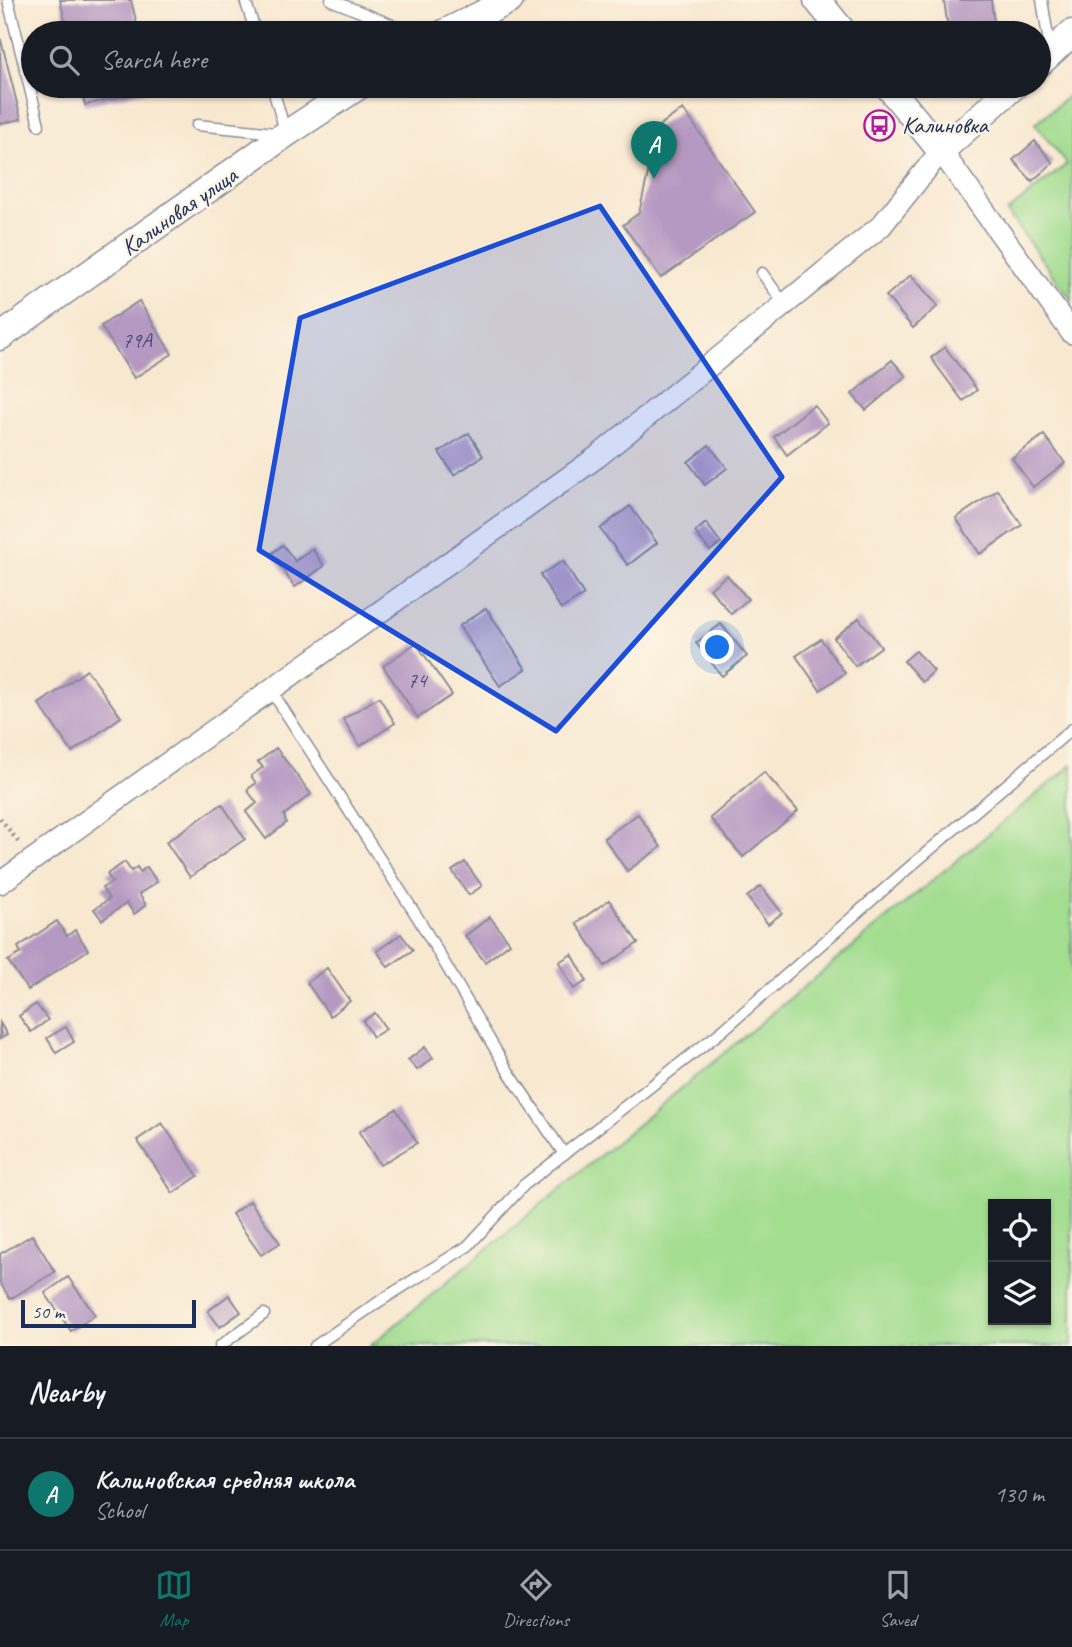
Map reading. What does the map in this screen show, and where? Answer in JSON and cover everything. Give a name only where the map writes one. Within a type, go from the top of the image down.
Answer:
[{"type":"street","points":[[468,21],[510,0]]},
{"type":"street","points":[[817,0],[834,21]]},
{"type":"street","points":[[1051,52],[1072,33]]},
{"type":"street","name":"Калиновая улица","points":[[0,337],[341,98]]},
{"type":"street","points":[[898,98],[942,150],[1072,334]]},
{"type":"street","points":[[0,883],[597,457],[881,226],[942,150],[1000,98]]},
{"type":"lane","points":[[8,0],[21,52]]},
{"type":"lane","points":[[245,0],[252,21]]},
{"type":"lane","points":[[331,0],[383,21]]},
{"type":"lane","points":[[1042,0],[1043,21]]},
{"type":"lane","points":[[32,98],[39,125]]},
{"type":"lane","points":[[197,125],[286,134],[276,98]]},
{"type":"lane","points":[[762,273],[786,305]]},
{"type":"lane","points":[[271,690],[418,918],[508,1071],[564,1154]]},
{"type":"lane","points":[[315,1346],[380,1301],[468,1246],[524,1185],[722,1031],[912,864],[1072,729]]},
{"type":"lane","points":[[220,1346],[264,1314]]},
{"type":"path","points":[[0,818],[33,860]]},
{"type":"highlighted area","points":[[600,206],[782,477],[556,731],[259,550],[300,318]]},
{"type":"green space","points":[[1072,93],[1072,301],[1007,212],[1067,164],[1035,124]]},
{"type":"green space","points":[[1072,765],[1072,1346],[370,1346]]},
{"type":"building","points":[[60,0],[131,0],[136,21],[65,21]]},
{"type":"building","points":[[944,0],[991,0],[994,21],[947,21]]},
{"type":"building","points":[[0,41],[21,119],[0,124]]},
{"type":"building","points":[[83,98],[116,98],[85,105]]},
{"type":"building","points":[[683,109],[755,212],[661,278],[623,225],[639,213],[652,156],[640,139]]},
{"type":"building","points":[[1035,141],[1053,163],[1032,181],[1013,160]]},
{"type":"building","points":[[911,275],[938,306],[913,328],[886,296]]},
{"type":"building","points":[[139,301],[172,354],[134,378],[101,326]]},
{"type":"building","points":[[945,347],[977,390],[963,401],[931,358]]},
{"type":"building","points":[[892,360],[906,376],[866,410],[852,394]]},
{"type":"building","points":[[814,405],[828,423],[787,455],[774,437]]},
{"type":"building","points":[[469,433],[483,456],[454,475],[439,452]]},
{"type":"building","points":[[1044,435],[1065,463],[1033,487],[1012,458]]},
{"type":"building","points":[[709,445],[727,468],[705,485],[688,462]]},
{"type":"building","points":[[998,490],[1022,525],[980,554],[956,518]]},
{"type":"building","points":[[630,506],[657,543],[628,565],[600,529]]},
{"type":"building","points":[[706,523],[721,543],[710,551],[695,532]]},
{"type":"building","points":[[283,545],[295,561],[312,549],[324,566],[295,587],[271,554]]},
{"type":"building","points":[[563,561],[584,595],[561,609],[540,575]]},
{"type":"building","points":[[727,575],[748,599],[731,614],[710,589]]},
{"type":"building","points":[[486,608],[526,669],[500,686],[459,626]]},
{"type":"building","points":[[859,618],[881,647],[855,666],[834,638]]},
{"type":"building","points":[[721,624],[747,656],[722,676],[696,643]]},
{"type":"building","points":[[821,639],[845,673],[820,690],[796,656]]},
{"type":"building","points":[[416,643],[452,695],[418,718],[383,666]]},
{"type":"building","points":[[916,651],[934,671],[922,682],[904,661]]},
{"type":"building","points":[[87,670],[121,717],[72,752],[39,704]]},
{"type":"building","points":[[379,697],[395,723],[360,746],[343,719]]},
{"type":"building","points":[[276,748],[311,794],[284,815],[286,823],[266,839],[246,812],[257,803],[247,790],[256,783],[251,776],[263,767],[258,762]]},
{"type":"building","points":[[764,772],[798,811],[743,857],[710,818]]},
{"type":"building","points":[[222,804],[245,839],[190,877],[166,842]]},
{"type":"building","points":[[638,814],[661,847],[627,871],[604,838]]},
{"type":"building","points":[[125,862],[131,871],[137,867],[140,872],[147,867],[157,882],[139,894],[146,905],[134,914],[127,903],[102,920],[94,909],[109,899],[102,888],[112,882],[107,874]]},
{"type":"building","points":[[465,862],[482,886],[469,895],[452,871]]},
{"type":"building","points":[[761,886],[782,913],[768,924],[747,897]]},
{"type":"building","points":[[609,900],[638,943],[605,966],[576,923]]},
{"type":"building","points":[[490,917],[510,943],[485,962],[465,936]]},
{"type":"building","points":[[57,921],[67,936],[75,930],[88,950],[28,990],[8,961],[21,953],[18,947]]},
{"type":"building","points":[[401,934],[413,950],[388,967],[377,951]]},
{"type":"building","points":[[572,954],[587,981],[574,989],[559,962]]},
{"type":"building","points":[[327,968],[350,1001],[330,1016],[307,983]]},
{"type":"building","points":[[36,1004],[48,1020],[31,1032],[19,1016]]},
{"type":"building","points":[[375,1013],[386,1029],[373,1037],[363,1021]]},
{"type":"building","points":[[0,1023],[7,1035],[0,1039]]},
{"type":"building","points":[[66,1027],[74,1042],[56,1053],[47,1038]]},
{"type":"building","points":[[425,1047],[433,1058],[417,1070],[408,1060]]},
{"type":"building","points":[[396,1109],[417,1143],[380,1165],[359,1132]]},
{"type":"building","points":[[162,1123],[198,1176],[173,1193],[137,1140]]},
{"type":"building","points":[[250,1201],[280,1243],[261,1255],[232,1214]]},
{"type":"building","points":[[32,1235],[55,1272],[10,1299],[0,1283],[0,1254]]},
{"type":"building","points":[[68,1277],[95,1315],[71,1331],[45,1293]]},
{"type":"building","points":[[229,1295],[241,1312],[220,1327],[208,1311]]},
{"type":"place","name":"Калиновка","points":[[879,125]]},
{"type":"place","name":"Калиновская средняя школа","points":[[654,179]]}]
